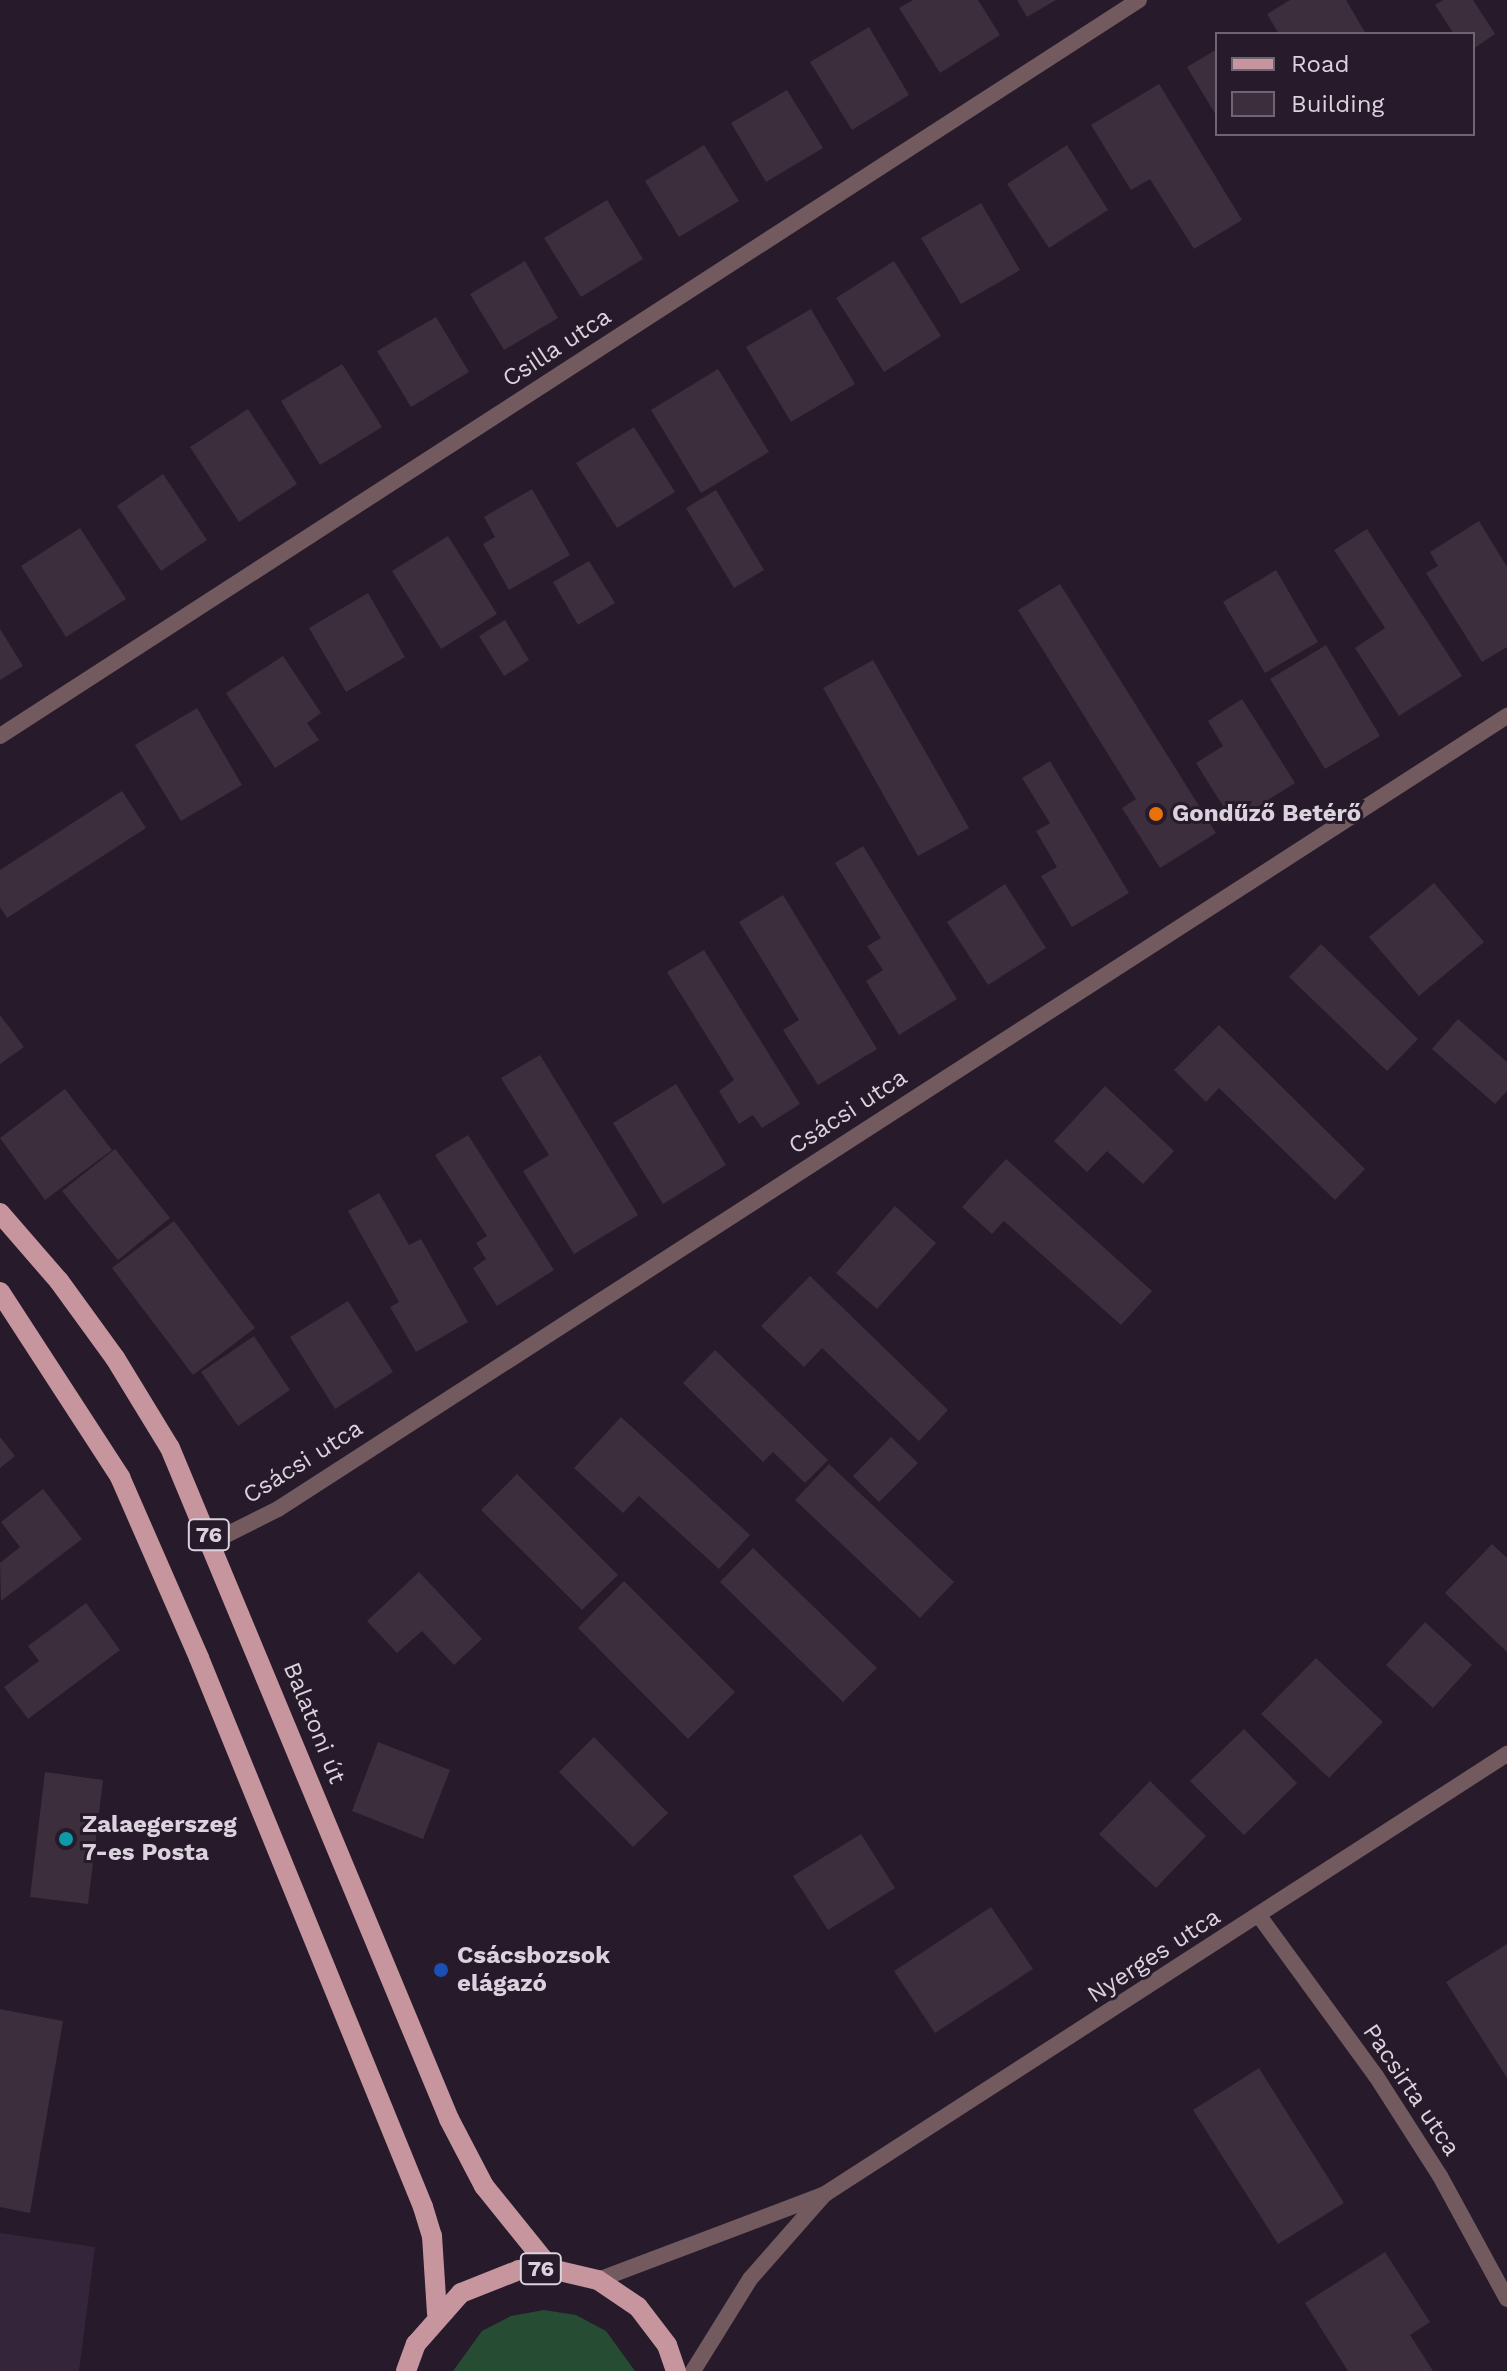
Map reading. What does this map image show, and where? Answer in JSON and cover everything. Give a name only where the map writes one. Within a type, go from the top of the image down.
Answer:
[{"type":"main road","name":"Balatoni út","points":[[0,1213],[59,1281],[115,1358],[170,1448],[212,1542],[449,2119],[491,2196],[551,2269]]},
{"type":"main road","name":"76","points":[[0,1292],[120,1477],[199,1658],[423,2207],[434,2249],[437,2314]]},
{"type":"main road","name":"76","points":[[406,2371],[416,2344],[437,2314],[489,2279],[551,2269],[598,2280],[638,2307],[667,2345],[676,2371]]},
{"type":"street","name":"Csilla utca","points":[[0,736],[1139,0]]},
{"type":"street","name":"Csácsi utca","points":[[212,1542],[278,1509],[1507,716]]},
{"type":"street","name":"Nyerges utca","points":[[598,2280],[825,2194],[1260,1917],[1507,1754]]},
{"type":"street","name":"Pacsirta utca","points":[[1260,1917],[1408,2126],[1507,2299]]},
{"type":"street","name":"Nyerges utca","points":[[693,2371],[750,2279],[825,2194]]},
{"type":"shaded area","points":[[0,2233],[95,2247],[79,2371],[0,2371]]},
{"type":"green space","points":[[544,2310],[576,2315],[606,2331],[635,2371],[453,2371],[482,2331],[511,2316]]},
{"type":"building","points":[[913,0],[978,0],[1000,35],[940,73],[899,8]]},
{"type":"building","points":[[1017,0],[1056,0],[1027,17]]},
{"type":"building","points":[[1290,0],[1346,0],[1365,32],[1278,32],[1267,14]]},
{"type":"building","points":[[1443,0],[1473,0],[1495,34],[1475,48],[1475,32],[1453,32],[1435,5]]},
{"type":"building","points":[[869,27],[909,95],[852,130],[810,62]]},
{"type":"building","points":[[1215,50],[1215,114],[1187,67]]},
{"type":"building","points":[[1159,84],[1242,220],[1194,249],[1150,179],[1131,190],[1091,125]]},
{"type":"building","points":[[787,90],[823,148],[766,182],[731,123]]},
{"type":"building","points":[[704,145],[739,201],[679,237],[645,181]]},
{"type":"building","points":[[1067,145],[1108,210],[1049,248],[1007,184]]},
{"type":"building","points":[[607,200],[643,259],[581,297],[544,238]]},
{"type":"building","points":[[981,203],[1020,270],[961,304],[921,238]]},
{"type":"building","points":[[525,261],[558,318],[504,350],[470,294]]},
{"type":"building","points":[[894,261],[941,336],[884,372],[836,298]]},
{"type":"building","points":[[811,309],[855,384],[791,422],[746,347]]},
{"type":"building","points":[[436,317],[469,372],[411,407],[377,351]]},
{"type":"building","points":[[342,364],[382,427],[320,465],[281,401]]},
{"type":"building","points":[[718,369],[769,452],[701,493],[651,410]]},
{"type":"building","points":[[248,409],[297,484],[239,522],[190,447]]},
{"type":"building","points":[[634,427],[675,492],[617,528],[576,463]]},
{"type":"building","points":[[163,474],[207,540],[161,571],[117,506]]},
{"type":"building","points":[[532,489],[570,555],[509,590],[483,544],[495,537],[484,517]]},
{"type":"building","points":[[716,490],[764,570],[734,588],[686,508]]},
{"type":"building","points":[[1479,521],[1507,567],[1507,647],[1482,662],[1426,573],[1438,566],[1430,552]]},
{"type":"building","points":[[80,528],[126,599],[66,637],[21,566]]},
{"type":"building","points":[[1367,529],[1462,676],[1399,716],[1355,648],[1385,628],[1334,550]]},
{"type":"building","points":[[448,536],[497,614],[441,649],[392,571]]},
{"type":"building","points":[[589,561],[615,603],[578,625],[553,582]]},
{"type":"building","points":[[1276,570],[1318,642],[1265,673],[1223,602]]},
{"type":"building","points":[[1060,584],[1216,833],[1160,868],[1122,808],[1136,799],[1018,610]]},
{"type":"building","points":[[368,593],[405,657],[346,692],[309,628]]},
{"type":"building","points":[[505,620],[529,660],[504,676],[479,636]]},
{"type":"building","points":[[0,629],[23,666],[0,680]]},
{"type":"building","points":[[1326,645],[1380,736],[1325,769],[1270,679]]},
{"type":"building","points":[[283,656],[321,713],[307,723],[319,740],[275,768],[226,693]]},
{"type":"building","points":[[873,660],[969,828],[918,856],[823,688]]},
{"type":"building","points":[[1242,699],[1295,783],[1233,822],[1196,763],[1223,746],[1208,721]]},
{"type":"building","points":[[197,708],[242,785],[181,821],[135,745]]},
{"type":"building","points":[[1050,761],[1129,893],[1072,927],[1041,876],[1057,867],[1036,831],[1050,823],[1022,778]]},
{"type":"building","points":[[122,791],[146,828],[7,918],[0,907],[0,870]]},
{"type":"building","points":[[863,846],[957,999],[899,1035],[866,981],[883,970],[867,946],[881,938],[835,863]]},
{"type":"building","points":[[1434,883],[1484,942],[1419,996],[1369,937]]},
{"type":"building","points":[[1005,884],[1046,948],[988,985],[947,922]]},
{"type":"building","points":[[783,895],[877,1049],[818,1085],[783,1030],[799,1020],[739,922]]},
{"type":"building","points":[[1321,944],[1418,1039],[1387,1071],[1289,977]]},
{"type":"building","points":[[704,950],[800,1104],[762,1128],[753,1115],[739,1124],[719,1091],[734,1080],[667,972]]},
{"type":"building","points":[[0,1015],[24,1047],[0,1064]]},
{"type":"building","points":[[1458,1019],[1507,1062],[1507,1091],[1495,1104],[1432,1049]]},
{"type":"building","points":[[1219,1025],[1365,1169],[1335,1200],[1219,1088],[1206,1102],[1174,1070]]},
{"type":"building","points":[[540,1055],[638,1215],[574,1254],[523,1171],[549,1155],[501,1078]]},
{"type":"building","points":[[676,1084],[726,1165],[663,1204],[613,1123]]},
{"type":"building","points":[[1105,1086],[1174,1151],[1143,1184],[1107,1151],[1087,1172],[1054,1141]]},
{"type":"building","points":[[65,1089],[112,1150],[45,1200],[0,1138]]},
{"type":"building","points":[[468,1135],[554,1270],[497,1306],[473,1268],[486,1259],[476,1243],[487,1236],[435,1155]]},
{"type":"building","points":[[115,1149],[170,1218],[118,1260],[62,1191]]},
{"type":"building","points":[[1006,1159],[1152,1291],[1121,1325],[1004,1221],[992,1234],[962,1207]]},
{"type":"building","points":[[379,1193],[409,1245],[421,1239],[468,1322],[416,1352],[390,1307],[399,1302],[348,1211]]},
{"type":"building","points":[[895,1206],[936,1243],[877,1309],[836,1273]]},
{"type":"building","points":[[174,1221],[255,1328],[193,1375],[112,1268]]},
{"type":"building","points":[[810,1276],[948,1410],[919,1441],[822,1348],[804,1367],[761,1326]]},
{"type":"building","points":[[348,1301],[393,1372],[335,1409],[290,1337]]},
{"type":"building","points":[[254,1336],[290,1390],[238,1426],[201,1372]]},
{"type":"building","points":[[715,1350],[828,1460],[805,1483],[773,1452],[763,1462],[683,1383]]},
{"type":"building","points":[[621,1417],[750,1535],[719,1569],[639,1496],[623,1513],[574,1468]]},
{"type":"building","points":[[0,1437],[15,1456],[0,1468]]},
{"type":"building","points":[[891,1437],[918,1463],[879,1502],[853,1476]]},
{"type":"building","points":[[829,1464],[954,1582],[920,1618],[795,1500]]},
{"type":"building","points":[[517,1474],[618,1575],[582,1610],[481,1510]]},
{"type":"building","points":[[43,1489],[82,1539],[1,1601],[0,1563],[20,1547],[1,1522]]},
{"type":"building","points":[[1492,1544],[1507,1558],[1507,1652],[1445,1593]]},
{"type":"building","points":[[753,1548],[877,1668],[843,1702],[720,1582]]},
{"type":"building","points":[[419,1572],[482,1639],[454,1665],[422,1631],[397,1653],[367,1621]]},
{"type":"building","points":[[624,1581],[735,1692],[688,1739],[578,1628]]},
{"type":"building","points":[[86,1603],[120,1650],[28,1719],[4,1687],[39,1661],[28,1646]]},
{"type":"building","points":[[1425,1622],[1472,1665],[1433,1708],[1386,1665]]},
{"type":"building","points":[[1316,1658],[1383,1722],[1329,1778],[1261,1714]]},
{"type":"building","points":[[1244,1729],[1297,1783],[1244,1835],[1190,1781]]},
{"type":"building","points":[[594,1737],[668,1813],[633,1847],[559,1772]]},
{"type":"building","points":[[378,1742],[450,1770],[423,1839],[352,1811]]},
{"type":"building","name":"Zalaegerszeg 7-es Posta","points":[[45,1772],[103,1780],[88,1904],[30,1897]]},
{"type":"building","points":[[1150,1781],[1206,1836],[1156,1888],[1099,1834]]},
{"type":"building","points":[[861,1834],[895,1888],[828,1930],[793,1876]]},
{"type":"building","points":[[991,1907],[1033,1969],[935,2033],[894,1971]]},
{"type":"building","points":[[1507,1944],[1507,2078],[1446,1982]]},
{"type":"building","points":[[0,2009],[63,2021],[30,2213],[0,2207]]},
{"type":"building","points":[[1259,2068],[1344,2203],[1278,2244],[1193,2110]]},
{"type":"building","points":[[1385,2252],[1430,2322],[1410,2335],[1433,2371],[1348,2371],[1305,2303]]},
{"type":"place","name":"Gondűző Betérő","points":[[1156,814]]},
{"type":"place","name":"Zalaegerszeg 7-es Posta","points":[[66,1839]]},
{"type":"place","name":"Csácsbozsok elágazó","points":[[441,1970]]}]
